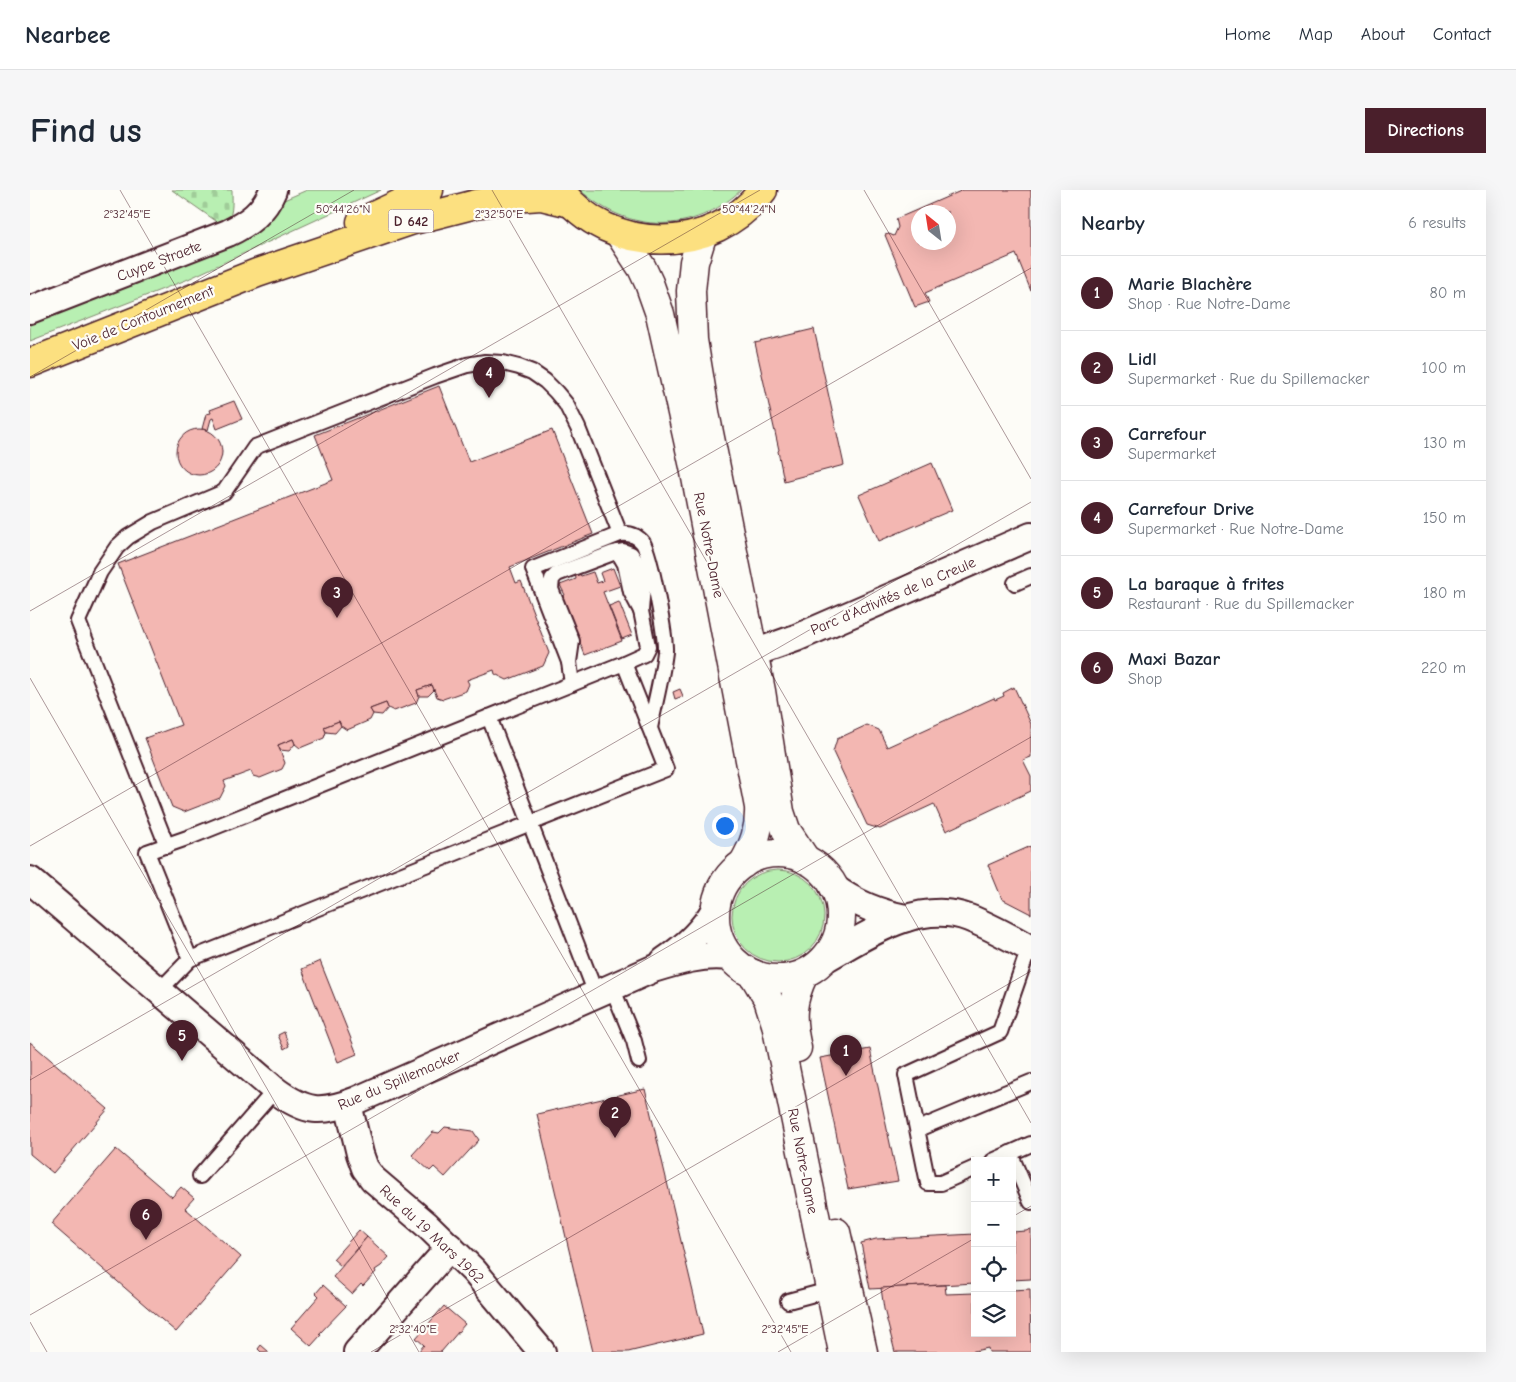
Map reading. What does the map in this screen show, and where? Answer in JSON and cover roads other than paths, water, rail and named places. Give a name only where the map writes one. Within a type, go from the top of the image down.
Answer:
[{"type":"highway","name":"Voie de Contournement","points":[[257,273],[430,190]]},
{"type":"highway","points":[[565,196],[598,224],[631,237],[655,240],[680,239],[703,233],[722,225],[751,204],[763,190]]},
{"type":"highway","name":"Voie de Contournement","points":[[30,363],[257,273],[410,221],[483,203],[528,196],[554,198],[565,196]]},
{"type":"main road","name":"Rue Notre-Dame","points":[[619,233],[642,268],[660,314],[694,467],[731,653],[760,818],[756,836],[743,864]]},
{"type":"main road","name":"Rue Notre-Dame","points":[[703,233],[694,262],[690,304],[691,323],[706,418],[754,653],[780,812],[786,830],[806,860]]},
{"type":"main road","points":[[790,854],[806,860],[819,868],[833,887],[840,909],[840,925],[836,940],[813,967],[782,979],[767,979],[740,967],[729,957],[718,938],[715,923],[715,909],[719,894],[726,880],[743,864],[758,857],[790,854]]},
{"type":"main road","name":"Rue Notre-Dame","points":[[813,967],[794,996],[792,1023],[864,1352]]},
{"type":"main road","name":"Rue Notre-Dame","points":[[753,974],[764,991],[774,1015],[843,1352]]},
{"type":"street","name":"Cuype Straete","points":[[30,310],[228,233],[255,218],[268,201],[273,190]]},
{"type":"street","name":"Parc d'Activités de la Creule","points":[[754,653],[796,638],[1031,536]]},
{"type":"street","name":"Rue du Spillemacker","points":[[30,880],[274,1090],[293,1103],[316,1110],[328,1110],[348,1104],[653,969],[696,957],[714,955],[729,957]]},
{"type":"street","points":[[833,887],[853,901],[870,909],[906,918]]},
{"type":"street","name":"Rue du Spillemacker","points":[[653,969],[692,940],[705,925],[715,909]]},
{"type":"street","points":[[813,967],[859,940],[906,918],[939,913],[955,914],[969,918],[1030,948]]},
{"type":"street","name":"Rue du 19 Mars 1962","points":[[348,1104],[358,1146],[369,1173],[377,1183],[450,1247],[484,1282],[542,1352]]},
{"type":"street","points":[[357,1352],[450,1247]]},
{"type":"lane","points":[[167,846],[78,620],[100,572],[117,547],[128,537],[153,522],[224,492],[255,446],[450,370],[485,362],[502,363],[532,372],[545,381],[566,404],[584,441],[620,534]]},
{"type":"lane","points":[[572,684],[569,662],[533,569],[620,534],[633,534],[642,542],[645,548],[664,636],[665,652],[650,728]]},
{"type":"lane","points":[[190,959],[147,852],[167,846],[644,654],[647,641],[641,611],[631,592],[625,564],[618,552],[557,574],[552,578],[551,589],[572,641],[569,662]]},
{"type":"lane","points":[[1015,583],[1031,576]]},
{"type":"lane","points":[[159,991],[190,959],[666,769],[624,663]]},
{"type":"lane","points":[[490,717],[530,823],[604,991],[634,1041],[639,1061]]},
{"type":"lane","points":[[971,1170],[941,1183],[928,1184],[906,1074],[1000,1032],[1030,948]]},
{"type":"lane","points":[[918,1129],[1031,1082]]},
{"type":"lane","points":[[200,1176],[274,1090]]},
{"type":"lane","points":[[1001,1157],[1031,1144]]},
{"type":"lane","points":[[1010,1153],[1031,1202]]},
{"type":"lane","points":[[788,1300],[830,1290]]},
{"type":"place","name":"Carrefour Drive","points":[[489,398]]},
{"type":"place","name":"Carrefour","points":[[337,618]]},
{"type":"place","name":"La baraque à frites","points":[[182,1061]]},
{"type":"place","name":"Marie Blachère","points":[[846,1076]]},
{"type":"place","name":"Lidl","points":[[615,1138]]},
{"type":"place","name":"Maxi Bazar","points":[[146,1240]]}]
